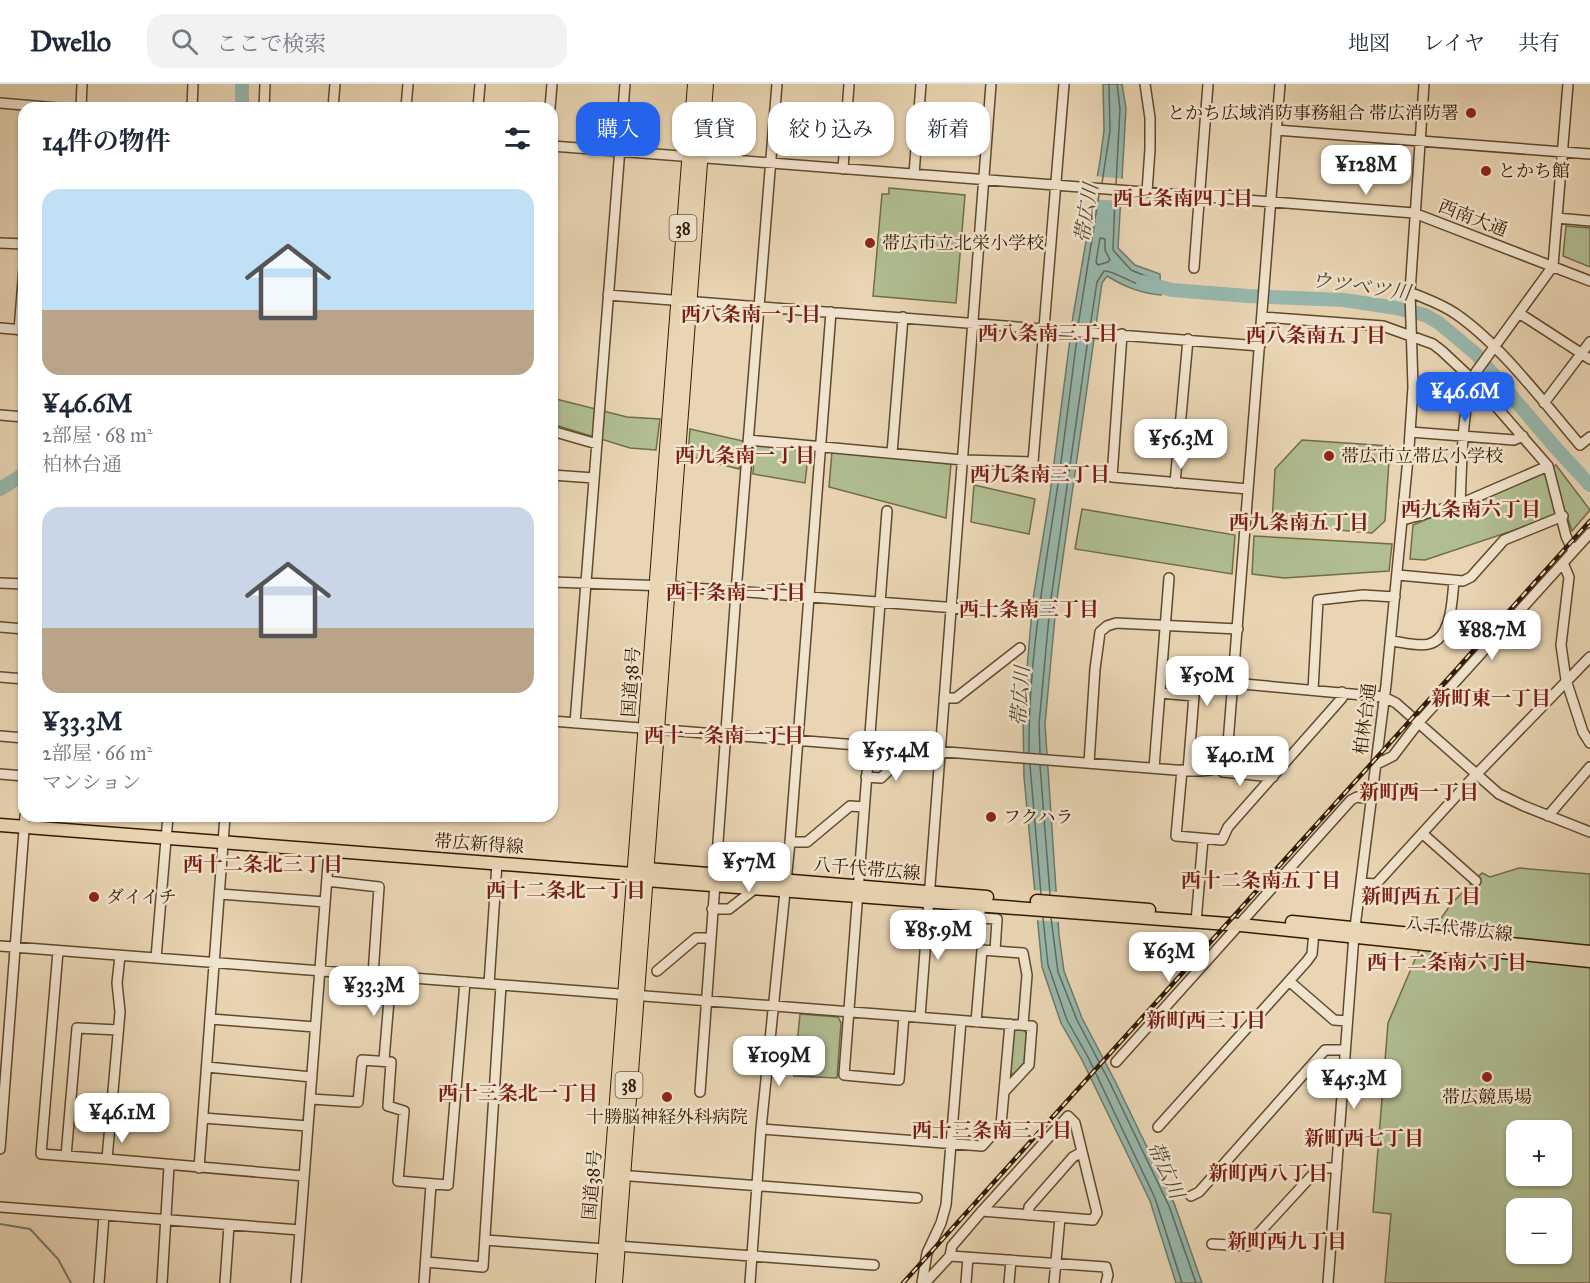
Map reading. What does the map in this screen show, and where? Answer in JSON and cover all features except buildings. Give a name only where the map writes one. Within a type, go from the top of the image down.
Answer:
[{"type":"highway","name":"国道38号","points":[[695,84],[695,157]]},
{"type":"highway","name":"国道38号","points":[[603,1283],[611,1248],[630,995],[642,874],[695,157],[706,84]]},
{"type":"highway","name":"国道38号","points":[[611,1248],[615,1283]]},
{"type":"main road","name":"帯広新得線","points":[[0,825],[19,822]]},
{"type":"main road","name":"帯広新得線","points":[[33,822],[222,843],[642,874]]},
{"type":"main road","name":"八千代帯広線","points":[[642,874],[1243,921],[1590,952]]},
{"type":"main road","name":"八千代帯広線","points":[[715,880],[756,888],[785,885]]},
{"type":"main road","name":"八千代帯広線","points":[[930,897],[980,905],[1030,905]]},
{"type":"main road","name":"八千代帯広線","points":[[1243,921],[1314,932],[1355,931],[1590,961]]},
{"type":"street","points":[[81,102],[82,84]]},
{"type":"street","points":[[192,84],[192,102]]},
{"type":"street","points":[[264,102],[265,84]]},
{"type":"street","points":[[334,102],[335,84]]},
{"type":"street","points":[[406,102],[408,84]]},
{"type":"street","points":[[478,102],[480,84]]},
{"type":"street","points":[[550,102],[552,84]]},
{"type":"street","points":[[624,102],[625,84]]},
{"type":"street","points":[[700,1092],[736,592],[777,84]]},
{"type":"street","points":[[843,169],[849,84]]},
{"type":"street","points":[[914,174],[921,84]]},
{"type":"street","points":[[920,1017],[992,84]]},
{"type":"street","points":[[749,440],[963,460],[1033,462],[1064,84]]},
{"type":"street","points":[[1144,84],[1150,118],[1147,192]]},
{"type":"street","points":[[1194,268],[1208,84]]},
{"type":"street","points":[[558,722],[1185,770],[1209,771],[1224,764],[1227,756],[1238,629],[1280,84]]},
{"type":"street","name":"柏林台通","points":[[1328,1283],[1355,931],[1391,641],[1403,520],[1413,387],[1410,297],[1414,213],[1424,84]]},
{"type":"street","points":[[1460,504],[1470,384],[1553,266],[1568,84]]},
{"type":"street","points":[[0,103],[18,105]]},
{"type":"street","points":[[1276,130],[1590,154]]},
{"type":"street","name":"西南大通","points":[[558,146],[576,148]]},
{"type":"street","name":"西南大通","points":[[660,154],[1414,213],[1590,281]]},
{"type":"street","points":[[576,723],[620,156]]},
{"type":"street","points":[[1557,218],[1590,221]]},
{"type":"street","points":[[0,243],[18,244]]},
{"type":"street","points":[[608,295],[1043,327],[1260,346]]},
{"type":"street","points":[[1410,297],[1438,304],[1454,313],[1544,403],[1580,445],[1590,436]]},
{"type":"street","points":[[750,1283],[761,1129],[790,842],[831,312]]},
{"type":"street","points":[[1263,313],[1383,326],[1412,332],[1433,344],[1474,376],[1548,466],[1563,516],[1566,536],[1573,552]]},
{"type":"street","points":[[1519,313],[1586,356]]},
{"type":"street","points":[[892,453],[903,317]]},
{"type":"street","points":[[0,328],[18,330]]},
{"type":"street","points":[[1122,334],[1112,477],[1248,489]]},
{"type":"street","points":[[1175,483],[1188,339]]},
{"type":"street","points":[[1544,403],[1586,356],[1590,342]]},
{"type":"street","points":[[0,415],[18,416]]},
{"type":"street","points":[[1410,432],[1514,440],[1523,436]]},
{"type":"street","points":[[558,434],[597,444]]},
{"type":"street","points":[[1403,520],[1460,504],[1548,466]]},
{"type":"street","points":[[558,475],[594,478]]},
{"type":"street","points":[[887,511],[844,1075],[899,1080],[904,1016]]},
{"type":"street","points":[[1398,575],[1463,581],[1471,577],[1504,540],[1563,516]]},
{"type":"street","points":[[1376,765],[1393,756],[1419,722],[1590,533]]},
{"type":"street","points":[[1563,563],[1569,577],[1561,645],[1566,680],[1583,732],[1590,743]]},
{"type":"street","points":[[1154,768],[1169,578]]},
{"type":"street","points":[[1391,641],[1428,645],[1437,640],[1444,632],[1449,618],[1454,581]]},
{"type":"street","points":[[558,582],[662,586],[1023,613]]},
{"type":"street","points":[[0,583],[18,584]]},
{"type":"street","points":[[1313,690],[1318,600],[1363,596],[1395,597]]},
{"type":"street","points":[[1089,763],[1095,669],[1100,632],[1116,623],[1238,629]]},
{"type":"street","points":[[0,627],[18,628]]},
{"type":"street","points":[[945,698],[956,698],[1020,648]]},
{"type":"street","points":[[1361,883],[1376,884],[1566,680],[1588,664]]},
{"type":"street","points":[[0,676],[18,678]]},
{"type":"street","points":[[1233,683],[1384,697],[1396,703],[1419,722],[1499,794],[1590,832]]},
{"type":"street","points":[[1160,693],[1194,696],[1176,836],[1222,840],[1228,827],[1342,698],[1342,692]]},
{"type":"street","points":[[0,736],[18,738]]},
{"type":"street","points":[[866,777],[881,778],[910,750]]},
{"type":"street","points":[[1548,816],[1590,767]]},
{"type":"street","points":[[1218,768],[1223,772],[1273,777]]},
{"type":"street","points":[[0,774],[18,776]]},
{"type":"street","points":[[1116,1062],[1352,800],[1357,797],[1371,799]]},
{"type":"street","points":[[790,842],[807,842],[850,806],[864,807]]},
{"type":"street","points":[[0,1149],[25,822]]},
{"type":"street","points":[[156,958],[168,822]]},
{"type":"street","points":[[199,1168],[224,822]]},
{"type":"street","points":[[1423,834],[1476,880]]},
{"type":"street","points":[[1197,918],[1203,839]]},
{"type":"street","points":[[296,1283],[329,851]]},
{"type":"street","points":[[489,984],[497,863]]},
{"type":"street","points":[[327,881],[379,887],[373,975]]},
{"type":"street","points":[[712,909],[729,909],[756,888]]},
{"type":"street","points":[[220,894],[325,903]]},
{"type":"street","points":[[980,905],[980,918],[997,919],[995,951]]},
{"type":"street","points":[[1158,1127],[1312,954],[1314,932]]},
{"type":"street","points":[[657,971],[696,938],[710,938]]},
{"type":"street","points":[[0,946],[1032,1026],[1029,1065],[1004,1092]]},
{"type":"street","points":[[976,1022],[982,950],[1023,953],[1028,975],[1023,1025]]},
{"type":"street","points":[[58,951],[41,1154],[304,1176]]},
{"type":"street","points":[[107,1159],[120,1012],[117,983],[120,956]]},
{"type":"street","points":[[384,1060],[391,976]]},
{"type":"street","points":[[1289,981],[1334,1020],[1347,1021]]},
{"type":"street","points":[[311,1099],[358,1102],[362,1060],[391,1062],[388,1106],[404,1111],[398,1181],[448,1185],[465,982]]},
{"type":"street","points":[[426,1262],[483,1267],[501,985]]},
{"type":"street","points":[[211,1019],[315,1027]]},
{"type":"street","points":[[924,1283],[927,1253],[941,1223],[946,1204],[961,1021]]},
{"type":"street","points":[[761,1129],[982,1146],[1001,1125],[1010,1024]]},
{"type":"street","points":[[66,1156],[77,1028],[118,1030]]},
{"type":"street","points":[[1191,1196],[1199,1192],[1325,1050],[1345,1050]]},
{"type":"street","points":[[207,1067],[312,1077]]},
{"type":"street","points":[[924,1283],[950,1256],[952,1246],[982,1211],[1068,1116],[1075,1123],[1097,1213],[1093,1220],[982,1211]]},
{"type":"street","points":[[203,1118],[308,1126]]},
{"type":"street","points":[[1028,1215],[1029,1207],[1073,1157],[1082,1152]]},
{"type":"street","points":[[162,1283],[170,1166]]},
{"type":"street","points":[[1212,1244],[1247,1246],[1316,1171],[1322,1168],[1337,1168]]},
{"type":"street","points":[[617,1175],[917,1198]]},
{"type":"street","points":[[424,1283],[431,1184]]},
{"type":"street","points":[[0,1207],[300,1230]]},
{"type":"street","points":[[99,1283],[104,1215]]},
{"type":"street","points":[[1054,1283],[1060,1218]]},
{"type":"street","points":[[225,1283],[229,1225]]},
{"type":"street","points":[[484,1240],[874,1265]]},
{"type":"street","points":[[950,1256],[1106,1267],[1108,1275],[1106,1283]]},
{"type":"street","points":[[966,1283],[969,1257]]},
{"type":"street","points":[[1009,1283],[1011,1260]]},
{"type":"green space","points":[[889,188],[965,195],[956,303],[873,296],[882,194],[889,194]]},
{"type":"green space","points":[[1566,226],[1590,228],[1590,267],[1563,256]]},
{"type":"green space","points":[[558,400],[627,417],[660,419],[656,450],[630,448],[558,426]]},
{"type":"green space","points":[[690,429],[743,441],[739,469],[688,456]]},
{"type":"green space","points":[[1302,440],[1390,446],[1385,521],[1372,533],[1272,524],[1275,469]]},
{"type":"green space","points":[[755,443],[809,448],[805,483],[753,474]]},
{"type":"green space","points":[[832,451],[951,464],[946,518],[829,487]]},
{"type":"green space","points":[[1556,465],[1590,510],[1572,531],[1566,513],[1425,560],[1410,559],[1413,525]]},
{"type":"green space","points":[[974,485],[1035,499],[1029,534],[971,522]]},
{"type":"green space","points":[[1082,509],[1235,535],[1232,574],[1075,549]]},
{"type":"green space","points":[[1254,536],[1392,544],[1389,571],[1284,578],[1252,574]]},
{"type":"green space","name":"帯広競馬場","points":[[1519,868],[1590,874],[1590,1283],[1385,1283],[1391,1214],[1373,1212],[1388,1023],[1419,950],[1451,904],[1482,873],[1490,877]]},
{"type":"green space","points":[[800,1014],[838,1017],[841,1023],[837,1078],[794,1076]]},
{"type":"green space","points":[[1023,1029],[1027,1034],[1024,1063],[1015,1074],[1009,1073],[1012,1032]]},
{"type":"water","points":[[1103,84],[1122,84],[1126,108],[1118,248],[1135,265],[1160,274],[1161,295],[1133,289],[1107,276],[1102,283],[1056,606],[1045,724],[1059,935],[1064,971],[1082,1018],[1174,1203],[1202,1283],[1176,1283],[1150,1201],[1082,1060],[1061,1023],[1042,967],[1024,777],[1023,715],[1033,599],[1050,494],[1073,316],[1100,161],[1104,130]]},
{"type":"pier","points":[[1094,176],[1126,179],[1122,201],[1089,199]]},
{"type":"pier","points":[[1031,890],[1059,892],[1061,922],[1034,920]]},
{"type":"waterway","points":[[242,84],[242,102]]},
{"type":"waterway","name":"ウツベツ川","points":[[1143,282],[1172,290],[1344,300],[1425,315],[1439,323],[1476,354],[1590,485]]},
{"type":"waterway","points":[[0,489],[18,478]]},
{"type":"waterway","points":[[0,1224],[30,1229],[58,1259],[71,1283]]},
{"type":"railway","points":[[903,1283],[1590,521]]},
{"type":"place","name":"とかち広域消防事務組合 帯広消防署","points":[[1471,113]]},
{"type":"place","name":"とかち館","points":[[1486,171]]},
{"type":"place","name":"帯広市立北栄小学校","points":[[870,243]]},
{"type":"place","name":"帯広市立帯広小学校","points":[[1329,456]]},
{"type":"place","name":"フクハラ","points":[[991,817]]},
{"type":"place","name":"ダイイチ","points":[[94,897]]},
{"type":"place","name":"帯広競馬場","points":[[1487,1077]]},
{"type":"place","name":"十勝脳神経外科病院","points":[[667,1097]]},
{"type":"district","name":"西七条南四丁目","points":[[1183,198]]},
{"type":"district","name":"西八条南一丁目","points":[[751,314]]},
{"type":"district","name":"西八条南三丁目","points":[[1048,333]]},
{"type":"district","name":"西八条南五丁目","points":[[1316,335]]},
{"type":"district","name":"西九条南一丁目","points":[[745,455]]},
{"type":"district","name":"西九条南三丁目","points":[[1040,474]]},
{"type":"district","name":"西九条南六丁目","points":[[1471,509]]},
{"type":"district","name":"西九条南五丁目","points":[[1299,522]]},
{"type":"district","name":"西十条南一丁目","points":[[736,592]]},
{"type":"district","name":"西十条南三丁目","points":[[1029,609]]},
{"type":"district","name":"新町東一丁目","points":[[1491,698]]},
{"type":"district","name":"西十一条南一丁目","points":[[724,735]]},
{"type":"district","name":"新町西一丁目","points":[[1419,792]]},
{"type":"district","name":"西十二条北三丁目","points":[[263,864]]},
{"type":"district","name":"西十二条南五丁目","points":[[1261,880]]},
{"type":"district","name":"西十二条北一丁目","points":[[566,890]]},
{"type":"district","name":"新町西五丁目","points":[[1421,896]]},
{"type":"district","name":"西十二条南六丁目","points":[[1447,962]]},
{"type":"district","name":"新町西三丁目","points":[[1206,1020]]},
{"type":"district","name":"西十三条北一丁目","points":[[518,1093]]},
{"type":"district","name":"西十三条南三丁目","points":[[992,1130]]},
{"type":"district","name":"新町西七丁目","points":[[1364,1138]]},
{"type":"district","name":"新町西八丁目","points":[[1268,1173]]},
{"type":"district","name":"新町西九丁目","points":[[1287,1241]]},
{"type":"water label","name":"帯広川","points":[[1086,213]]},
{"type":"water label","name":"帯広川","points":[[1020,696]]},
{"type":"water label","name":"帯広川","points":[[1166,1170]]}]
